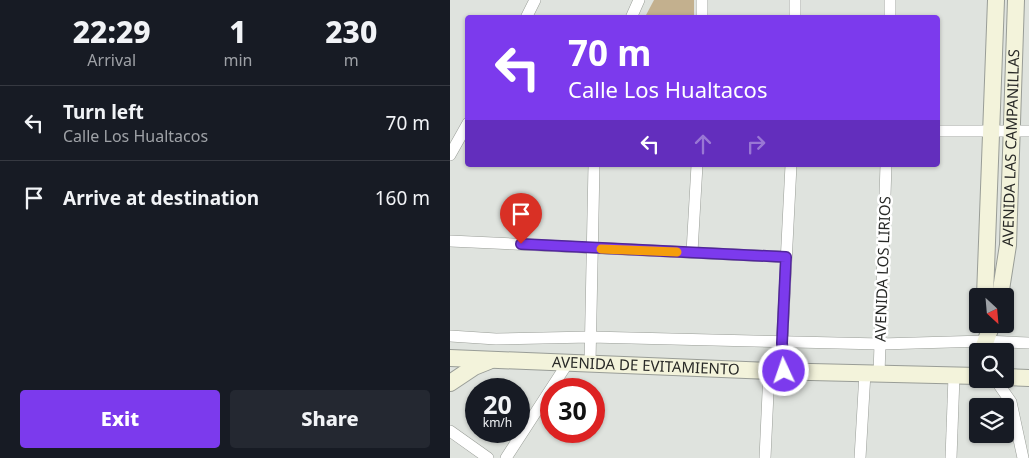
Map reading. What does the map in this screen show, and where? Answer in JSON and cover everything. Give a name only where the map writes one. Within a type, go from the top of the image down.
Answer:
[{"type":"street","points":[[528,15],[535,0]]},
{"type":"street","points":[[632,15],[639,0]]},
{"type":"street","points":[[702,0],[702,15]]},
{"type":"street","points":[[795,0],[795,15]]},
{"type":"street","points":[[890,0],[890,15]]},
{"type":"street","name":"AVENIDA LAS CAMPANILLAS","points":[[984,288],[996,0]]},
{"type":"street","name":"AVENIDA LAS CAMPANILLAS","points":[[1001,288],[1008,245],[1010,132],[1016,0]]},
{"type":"street","points":[[450,155],[465,128]]},
{"type":"street","points":[[940,131],[1010,132],[1029,130]]},
{"type":"street","points":[[590,363],[594,167]]},
{"type":"street","points":[[692,252],[696,167]]},
{"type":"street","points":[[765,458],[776,371],[782,343],[791,167]]},
{"type":"street","name":"AVENIDA LOS LIRIOS","points":[[860,458],[872,374],[881,344],[886,167]]},
{"type":"street","points":[[450,241],[786,257]]},
{"type":"street","points":[[450,336],[496,339],[590,337],[782,343],[969,346]]},
{"type":"street","points":[[1014,344],[1029,343]]},
{"type":"street","name":"AVENIDA DE EVITAMIENTO","points":[[450,358],[569,361],[872,374],[954,376],[969,374]]},
{"type":"street","name":"AVENIDA DE EVITAMIENTO","points":[[450,383],[474,367],[494,359]]},
{"type":"street","points":[[506,458],[569,361]]},
{"type":"street","points":[[950,458],[954,376]]},
{"type":"street","points":[[1014,377],[1029,378]]},
{"type":"street","points":[[1001,388],[1010,402],[1023,458]]},
{"type":"street","points":[[450,431],[488,458]]},
{"type":"shaded area","points":[[654,0],[694,0],[694,15],[646,15]]},
{"type":"slow traffic","points":[[601,249],[677,252]]},
{"type":"route","points":[[521,244],[786,257],[782,343],[784,371]]}]
